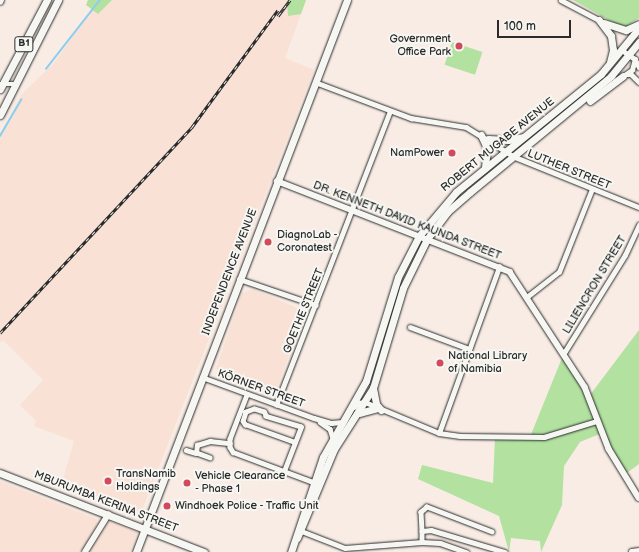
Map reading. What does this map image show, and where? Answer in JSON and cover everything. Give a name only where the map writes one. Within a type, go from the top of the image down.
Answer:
[{"type":"main road","name":"B1","points":[[1,85],[47,0]]},
{"type":"main road","name":"B1","points":[[0,115],[17,84],[58,0]]},
{"type":"main road","name":"INDEPENDENCE AVENUE","points":[[136,552],[239,279],[347,0]]},
{"type":"main road","points":[[599,20],[619,30],[626,30],[639,24]]},
{"type":"main road","points":[[599,20],[608,30],[612,43],[608,66]]},
{"type":"main road","name":"ROBERT MUGABE AVENUE","points":[[291,552],[333,438],[354,407],[371,368],[398,277],[419,236],[456,192],[526,136],[608,66],[639,28]]},
{"type":"main road","name":"ROBERT MUGABE AVENUE","points":[[317,484],[334,449],[366,402],[373,388],[403,288],[427,239],[452,208],[595,91],[632,57],[639,42]]},
{"type":"main road","points":[[543,133],[551,130],[623,76]]},
{"type":"main road","points":[[481,135],[487,148],[485,169]]},
{"type":"main road","points":[[488,139],[508,140],[526,136]]},
{"type":"main road","points":[[356,416],[362,411],[379,409],[375,401],[373,388]]},
{"type":"main road","name":"MBURUMBA KERINA STREET","points":[[0,474],[204,552]]},
{"type":"street","points":[[561,0],[599,20]]},
{"type":"street","points":[[622,50],[632,57],[639,67]]},
{"type":"street","points":[[623,76],[632,70],[632,57]]},
{"type":"street","points":[[623,76],[632,75],[639,82]]},
{"type":"street","name":"LUTHER STREET","points":[[316,82],[411,118],[466,127],[488,139],[515,157],[592,190],[639,206]]},
{"type":"street","points":[[1,85],[17,84]]},
{"type":"street","name":"GOETHE STREET","points":[[276,405],[353,211],[390,111]]},
{"type":"street","name":"DR. KENNETH DAVID KAUNDA STREET","points":[[277,181],[510,272],[528,296],[590,396],[597,421],[609,449],[639,498]]},
{"type":"street","points":[[528,296],[560,272],[592,190]]},
{"type":"street","name":"LILIENCRON STREET","points":[[564,353],[625,255],[639,225]]},
{"type":"street","points":[[439,433],[499,267]]},
{"type":"street","points":[[239,279],[316,305]]},
{"type":"street","points":[[410,327],[469,349]]},
{"type":"street","name":"KÖRNER STREET","points":[[202,377],[247,395],[314,418],[335,423],[344,421]]},
{"type":"street","points":[[247,395],[230,445],[233,452],[317,484]]},
{"type":"street","points":[[354,407],[358,403],[366,402],[379,409],[439,433],[460,436],[544,437],[597,421]]},
{"type":"street","points":[[284,471],[295,442],[299,425],[266,416],[264,412],[254,409],[246,412],[243,422],[245,424],[295,442]]},
{"type":"street","name":"KÖRNER STREET","points":[[314,418],[330,429],[333,438]]},
{"type":"street","points":[[196,453],[197,445],[200,442],[230,445]]},
{"type":"street","points":[[186,450],[210,458]]},
{"type":"street","points":[[422,542],[421,512],[427,507],[473,527],[492,532]]},
{"type":"street","points":[[85,552],[108,515]]},
{"type":"street","points":[[300,530],[345,548],[362,548],[422,542],[440,543],[466,552]]},
{"type":"street","points":[[422,531],[431,530],[505,552]]},
{"type":"street","points":[[356,552],[362,548]]},
{"type":"street","points":[[629,552],[639,550]]},
{"type":"street","points":[[632,552],[639,550]]},
{"type":"shaded area","points":[[99,0],[306,0],[285,58],[314,70],[141,513],[62,483],[74,441],[34,426],[36,421],[20,405],[43,380],[3,340],[0,343],[0,136],[21,95],[54,63]]},
{"type":"shaded area","points":[[253,289],[302,310],[304,314],[277,388],[270,393],[222,378],[216,368],[242,293]]},
{"type":"shaded area","points":[[0,481],[97,519],[96,527],[80,552],[0,552]]},
{"type":"shaded area","points":[[109,521],[138,532],[130,552],[89,552]]},
{"type":"green space","points":[[88,0],[112,0],[98,14],[86,5]]},
{"type":"green space","points":[[287,0],[306,0],[301,14],[288,16]]},
{"type":"green space","points":[[573,0],[639,0],[639,18],[627,26],[619,26]]},
{"type":"green space","points":[[452,42],[482,52],[475,75],[445,65]]},
{"type":"green space","points":[[639,330],[639,464],[624,475],[602,433],[580,442],[564,466],[562,505],[541,552],[540,541],[511,538],[509,552],[499,516],[418,479],[422,465],[493,483],[495,437],[530,437],[564,353],[590,395]]},
{"type":"waterway","points":[[46,69],[100,0]]},
{"type":"waterway","points":[[0,136],[21,100]]},
{"type":"railway","points":[[278,16],[290,0]]},
{"type":"railway","points":[[0,333],[192,127],[278,10]]},
{"type":"place","name":"Government Office Park","points":[[459,46]]},
{"type":"place","name":"NamPower","points":[[452,153]]},
{"type":"place","name":"DiagnoLab - Coronatest","points":[[268,242]]},
{"type":"place","name":"National Library of Namibia","points":[[440,363]]},
{"type":"place","name":"TransNamib Holdings","points":[[108,481]]},
{"type":"place","name":"Vehicle Clearance - Phase 1","points":[[187,483]]},
{"type":"place","name":"Windhoek Police - Traffic Unit","points":[[167,506]]}]
